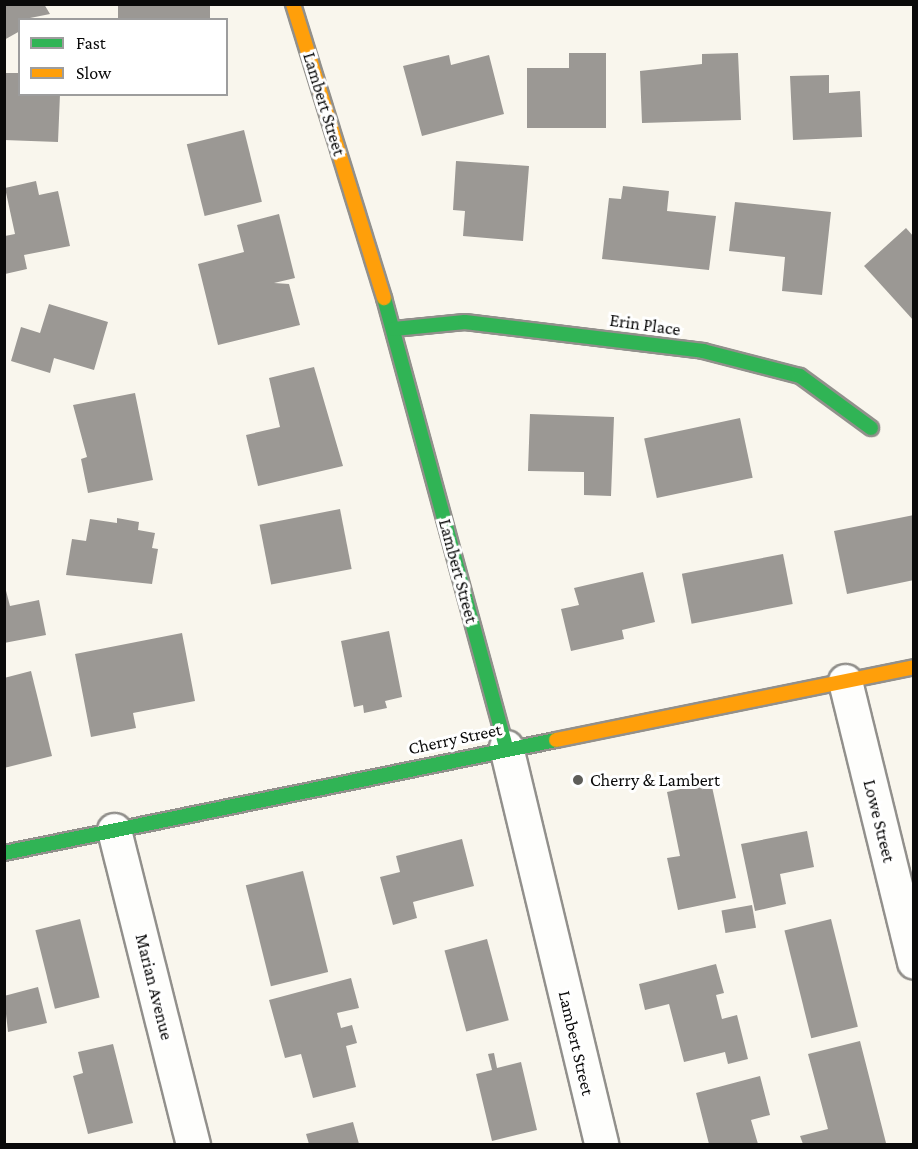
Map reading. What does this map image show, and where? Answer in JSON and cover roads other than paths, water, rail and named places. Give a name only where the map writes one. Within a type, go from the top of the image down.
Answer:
[{"type":"street","name":"Lambert Street","points":[[292,4],[394,328],[506,747],[601,1144]]},
{"type":"street","name":"Erin Place","points":[[394,328],[465,322],[704,351],[800,376],[871,428]]},
{"type":"street","name":"Cherry Street","points":[[4,854],[506,747],[914,667]]},
{"type":"street","name":"Lowe Street","points":[[845,681],[914,962]]},
{"type":"street","name":"Marian Avenue","points":[[114,830],[193,1144]]},
{"type":"place","name":"Cherry & Lambert","points":[[578,780]]}]
